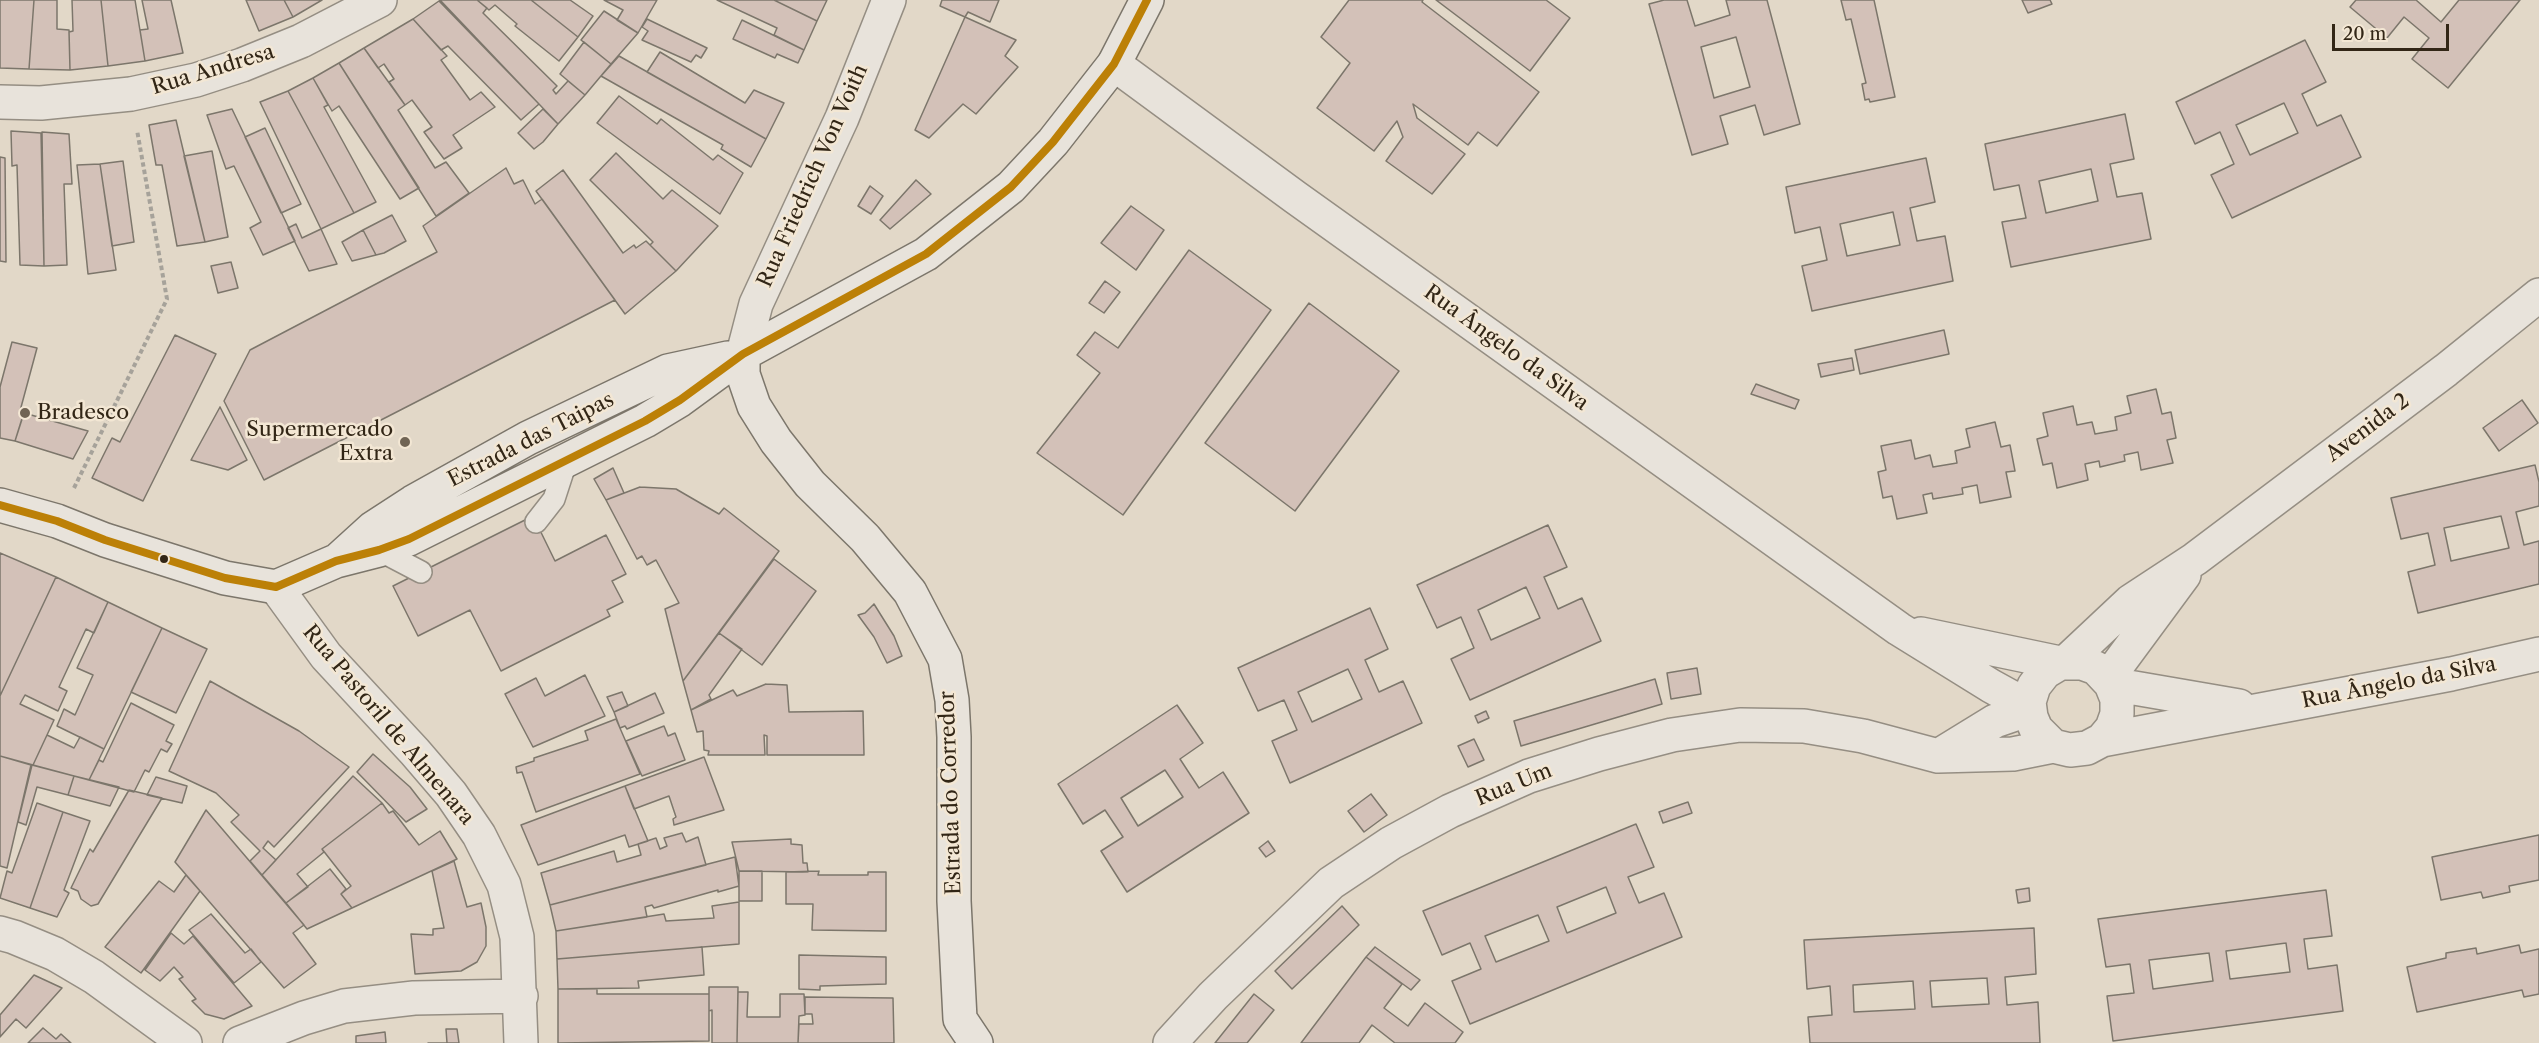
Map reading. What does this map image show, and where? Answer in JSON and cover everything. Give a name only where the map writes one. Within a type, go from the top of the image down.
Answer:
[{"type":"street","name":"Rua Andresa","points":[[0,102],[41,102],[130,94],[196,80],[243,65],[301,41],[380,0]]},
{"type":"street","name":"Rua Friedrich Von Voith","points":[[743,354],[756,304],[845,110],[889,0]]},
{"type":"street","name":"Estrada das Taipas","points":[[276,587],[336,561],[379,550],[409,539],[566,462],[663,410],[743,354],[926,254],[1011,187],[1053,142],[1114,64],[1147,0]]},
{"type":"street","name":"Rua Ângelo da Silva","points":[[1114,64],[1294,197],[1899,629],[1991,686],[2029,706]]},
{"type":"street","name":"Avenida 2","points":[[2195,559],[2446,370],[2539,296]]},
{"type":"street","name":"Estrada das Taipas","points":[[336,561],[373,528],[413,501],[528,438],[669,371],[743,354]]},
{"type":"street","name":"Estrada do Corredor","points":[[743,354],[743,375],[754,406],[776,441],[810,484],[865,538],[910,592],[945,660],[952,700],[954,737],[954,902],[964,1035]]},
{"type":"street","points":[[0,505],[57,521],[116,543],[225,578],[276,587]]},
{"type":"street","points":[[2063,663],[2082,663],[2096,668],[2109,681],[2117,699],[2117,714],[2112,728],[2102,740],[2087,748],[2070,750],[2053,746],[2036,729],[2029,706],[2034,686],[2045,672],[2063,663],[2131,600],[2195,559]]},
{"type":"street","points":[[2109,681],[2195,559]]},
{"type":"street","name":"Rua Pastoril de Almenara","points":[[276,587],[326,656],[451,794],[479,835],[504,885],[517,937],[521,1043]]},
{"type":"street","name":"Rua Ângelo da Silva","points":[[1899,629],[2063,663]]},
{"type":"street","name":"Rua Ângelo da Silva","points":[[2102,740],[2451,674],[2539,654]]},
{"type":"street","name":"Rua Ângelo da Silva","points":[[2109,681],[2259,709]]},
{"type":"street","points":[[1938,756],[1995,721],[2029,706]]},
{"type":"street","name":"Rua Um","points":[[1170,1043],[1213,996],[1330,884],[1391,843],[1450,811],[1529,777],[1599,754],[1672,735],[1740,724],[1804,726],[1863,736],[1938,756],[2013,754],[2053,746]]},
{"type":"street","points":[[0,933],[55,954],[94,977],[185,1043]]},
{"type":"street","points":[[240,1043],[304,1018],[344,1006],[414,998],[521,996]]},
{"type":"lane","points":[[536,522],[554,499],[566,462]]},
{"type":"lane","points":[[379,550],[421,572]]},
{"type":"path","points":[[57,521],[166,299],[130,94]]},
{"type":"building","points":[[0,0],[34,0],[29,69],[0,68]]},
{"type":"building","points":[[34,0],[57,0],[57,29],[69,30],[70,70],[29,69]]},
{"type":"building","points":[[72,0],[101,0],[108,66],[70,70],[69,32],[73,31]]},
{"type":"building","points":[[101,0],[135,0],[145,61],[108,66]]},
{"type":"building","points":[[142,0],[171,0],[183,53],[145,61],[140,30],[148,29]]},
{"type":"building","points":[[246,0],[284,0],[293,17],[259,31]]},
{"type":"building","points":[[284,0],[322,0],[293,17]]},
{"type":"building","points":[[440,0],[477,0],[487,8],[483,13],[557,86],[553,90],[556,94],[568,81],[585,95],[558,124]]},
{"type":"building","points":[[477,0],[531,0],[578,37],[559,61],[515,26],[517,24],[495,5],[489,10]]},
{"type":"building","points":[[531,0],[570,0],[593,16],[578,37]]},
{"type":"building","points":[[604,0],[657,0],[638,33],[617,20],[623,10]]},
{"type":"building","points":[[717,0],[774,0],[817,21],[804,50],[774,35],[777,28]]},
{"type":"building","points":[[774,0],[827,0],[817,21]]},
{"type":"building","points":[[942,0],[999,0],[990,22],[968,12],[965,17],[940,6]]},
{"type":"building","points":[[1349,0],[1423,0],[1422,2],[1539,92],[1497,146],[1478,132],[1468,145],[1413,104],[1417,118],[1465,154],[1432,194],[1386,161],[1403,137],[1397,121],[1374,151],[1317,108],[1350,63],[1321,37]]},
{"type":"building","points":[[1436,0],[1546,0],[1570,18],[1530,71]]},
{"type":"building","points":[[1664,0],[1687,0],[1695,26],[1730,15],[1726,0],[1767,0],[1800,124],[1764,135],[1755,105],[1720,116],[1728,144],[1692,155],[1649,4]],"holes":[[[1736,37],[1750,87],[1714,98],[1701,47]]]},
{"type":"building","points":[[1841,0],[1874,0],[1895,97],[1870,102],[1869,99],[1865,100],[1862,84],[1866,83],[1851,19],[1846,20]]},
{"type":"building","points":[[2022,0],[2050,0],[2052,4],[2028,13]]},
{"type":"building","points":[[2356,0],[2416,0],[2441,22],[2459,0],[2520,0],[2448,88],[2412,59],[2429,38],[2404,17],[2387,38],[2350,7]]},
{"type":"building","points":[[439,1],[539,104],[521,120],[448,46],[441,50],[413,19]]},
{"type":"building","points":[[604,11],[638,33],[611,64],[581,40]]},
{"type":"building","points":[[965,17],[1016,40],[1005,56],[1018,67],[976,114],[963,104],[929,138],[915,130]]},
{"type":"building","points":[[413,19],[447,56],[441,60],[470,100],[481,92],[495,107],[453,135],[462,148],[444,159],[424,132],[432,127],[412,100],[405,105],[389,82],[394,79],[384,64],[378,68],[364,48]]},
{"type":"building","points":[[647,19],[707,48],[701,58],[696,55],[691,62],[642,40],[648,31],[642,27]]},
{"type":"building","points":[[742,20],[804,50],[798,63],[777,54],[775,58],[733,39]]},
{"type":"building","points":[[2305,40],[2326,82],[2302,94],[2317,126],[2341,115],[2361,157],[2232,218],[2211,175],[2234,164],[2220,132],[2195,144],[2176,102]],"holes":[[[2284,103],[2298,133],[2250,155],[2236,125]]]},
{"type":"building","points":[[584,42],[611,64],[585,95],[560,74]]},
{"type":"building","points":[[364,48],[405,105],[398,110],[435,168],[446,162],[469,193],[436,216],[339,63]]},
{"type":"building","points":[[660,52],[745,103],[754,90],[784,103],[766,139],[647,72]]},
{"type":"building","points":[[619,56],[766,139],[751,167],[721,149],[723,145],[601,76]]},
{"type":"building","points":[[339,63],[419,188],[400,199],[339,106],[332,111],[313,78]]},
{"type":"building","points":[[313,78],[328,105],[324,107],[376,202],[354,213],[288,91]]},
{"type":"building","points":[[288,91],[354,213],[321,229],[260,102]]},
{"type":"building","points":[[619,96],[657,124],[661,119],[713,160],[718,155],[743,173],[720,214],[597,123]]},
{"type":"building","points":[[232,109],[295,241],[263,255],[250,228],[261,222],[234,166],[226,169],[207,115]]},
{"type":"building","points":[[543,109],[558,124],[534,149],[518,133]]},
{"type":"building","points":[[2125,114],[2134,159],[2110,164],[2117,197],[2142,193],[2151,239],[2011,267],[2002,222],[2026,218],[2019,185],[1994,190],[1985,144]],"holes":[[[2091,169],[2098,201],[2046,213],[2039,181]]]},
{"type":"building","points":[[176,120],[205,242],[177,246],[162,165],[156,165],[149,125]]},
{"type":"building","points":[[265,128],[301,204],[281,213],[245,137]]},
{"type":"building","points":[[11,131],[41,133],[44,266],[20,265],[17,165],[12,166]]},
{"type":"building","points":[[42,132],[69,134],[72,184],[64,184],[67,265],[44,266]]},
{"type":"building","points":[[212,151],[228,237],[205,242],[184,156]]},
{"type":"building","points":[[616,153],[663,199],[672,190],[718,226],[676,271],[650,245],[653,242],[590,180]]},
{"type":"building","points":[[0,157],[5,158],[6,262],[0,261]]},
{"type":"building","points":[[1926,158],[1935,202],[1910,208],[1917,241],[1945,236],[1953,281],[1812,311],[1802,266],[1827,260],[1820,227],[1795,233],[1786,187]],"holes":[[[1893,212],[1900,245],[1847,256],[1840,224]]]},
{"type":"building","points":[[123,161],[134,242],[112,246],[100,164]]},
{"type":"building","points":[[100,164],[116,270],[88,274],[77,165]]},
{"type":"building","points":[[506,168],[514,184],[523,180],[535,204],[542,199],[615,300],[264,480],[224,401],[250,350],[437,252],[423,226]]},
{"type":"building","points":[[563,170],[623,253],[634,245],[636,248],[646,241],[676,271],[625,314],[536,191]]},
{"type":"building","points":[[916,180],[931,194],[890,229],[880,220]]},
{"type":"building","points":[[870,186],[883,196],[871,214],[858,206]]},
{"type":"building","points":[[1131,206],[1164,230],[1136,270],[1101,243]]},
{"type":"building","points":[[392,215],[406,241],[376,255],[363,230]]},
{"type":"building","points":[[296,224],[302,238],[321,229],[337,264],[309,271],[288,228]]},
{"type":"building","points":[[363,230],[376,255],[352,261],[342,242]]},
{"type":"building","points":[[1189,250],[1271,310],[1123,515],[1037,453],[1100,373],[1077,355],[1095,332],[1118,348]]},
{"type":"building","points":[[231,262],[238,288],[218,293],[211,266]]},
{"type":"building","points":[[1105,281],[1120,292],[1104,313],[1089,303]]},
{"type":"building","points":[[1309,303],[1399,371],[1295,511],[1205,443]]},
{"type":"building","points":[[1944,330],[1949,354],[1860,374],[1855,350]]},
{"type":"building","points":[[175,335],[216,354],[143,501],[92,478],[112,438],[120,442]]},
{"type":"building","points":[[12,342],[37,348],[20,411],[24,412],[15,441],[0,438],[0,387]]},
{"type":"building","points":[[1852,358],[1854,370],[1821,377],[1818,364]]},
{"type":"building","points":[[1756,384],[1799,400],[1795,409],[1751,394]]},
{"type":"building","points":[[2156,389],[2162,414],[2171,412],[2176,438],[2167,440],[2173,463],[2141,470],[2138,452],[2124,455],[2125,461],[2100,467],[2099,461],[2085,464],[2088,480],[2057,488],[2052,463],[2043,465],[2037,439],[2048,436],[2043,413],[2073,406],[2077,425],[2092,422],[2095,434],[2117,430],[2115,417],[2131,413],[2127,396]]},
{"type":"building","points":[[2522,400],[2538,423],[2499,451],[2483,428]]},
{"type":"building","points":[[220,407],[247,460],[228,470],[191,460]]},
{"type":"building","points":[[24,413],[88,431],[73,459],[15,441]]},
{"type":"building","points":[[1995,422],[2001,447],[2010,445],[2015,471],[2006,472],[2011,497],[1980,503],[1977,485],[1962,488],[1963,494],[1933,499],[1932,493],[1923,495],[1927,513],[1897,519],[1892,496],[1883,498],[1878,472],[1886,470],[1881,446],[1911,440],[1915,459],[1930,455],[1933,467],[1957,463],[1955,451],[1970,447],[1966,429]]},
{"type":"building","points":[[2535,465],[2539,482],[2539,506],[2516,512],[2524,545],[2539,541],[2539,584],[2418,613],[2408,572],[2435,565],[2428,533],[2401,539],[2391,498]],"holes":[[[2501,516],[2509,548],[2451,561],[2444,528]]]},
{"type":"building","points":[[613,468],[624,493],[606,500],[594,479]]},
{"type":"building","points":[[640,487],[676,489],[719,514],[724,508],[779,551],[683,681],[665,609],[679,603],[656,560],[647,565],[642,556],[637,559],[606,500]]},
{"type":"building","points":[[533,516],[555,561],[606,535],[626,574],[612,581],[623,602],[607,610],[610,616],[501,671],[470,610],[418,636],[393,586]]},
{"type":"building","points":[[1548,525],[1567,567],[1544,577],[1558,609],[1582,598],[1601,641],[1470,700],[1451,659],[1474,648],[1461,617],[1437,628],[1417,585]],"holes":[[[1526,587],[1540,618],[1491,640],[1478,610]]]},
{"type":"building","points":[[0,553],[56,577],[0,696]]},
{"type":"building","points":[[774,559],[816,591],[762,665],[719,633]]},
{"type":"building","points":[[56,577],[108,602],[94,633],[86,629],[59,687],[67,691],[58,711],[25,695],[20,704],[54,720],[33,765],[0,756],[0,696]]},
{"type":"building","points":[[108,602],[162,628],[104,749],[57,726],[64,709],[75,715],[93,675],[77,668]]},
{"type":"building","points":[[874,604],[894,636],[902,656],[887,663],[874,637],[858,615],[865,613]]},
{"type":"building","points":[[1370,608],[1388,649],[1365,660],[1379,692],[1403,681],[1422,723],[1290,783],[1272,741],[1297,730],[1284,700],[1258,711],[1238,668]],"holes":[[[1348,669],[1362,699],[1312,722],[1298,692]]]},
{"type":"building","points":[[162,628],[207,649],[176,713],[131,692]]},
{"type":"building","points":[[719,633],[742,649],[709,695],[711,699],[691,710],[683,681]]},
{"type":"building","points":[[1697,668],[1701,694],[1671,699],[1667,673]]},
{"type":"building","points":[[585,675],[605,716],[533,747],[505,694],[536,678],[545,696]]},
{"type":"building","points":[[1655,679],[1662,704],[1521,746],[1514,721]]},
{"type":"building","points":[[210,681],[299,731],[349,767],[274,847],[268,841],[263,848],[276,860],[262,875],[250,861],[260,851],[231,822],[239,815],[216,793],[169,771]]},
{"type":"building","points":[[766,684],[787,685],[789,712],[863,711],[864,755],[767,755],[767,736],[764,735],[765,755],[708,755],[709,751],[704,750],[703,731],[697,732],[691,710],[733,690],[737,696]]},
{"type":"building","points":[[622,692],[628,706],[614,712],[607,697]]},
{"type":"building","points":[[655,693],[664,713],[627,729],[625,726],[620,728],[614,712]]},
{"type":"building","points":[[131,703],[174,725],[166,741],[172,744],[167,752],[161,749],[149,772],[145,770],[134,792],[89,780],[99,760],[103,762]]},
{"type":"building","points":[[1177,705],[1203,743],[1180,759],[1199,788],[1223,772],[1249,813],[1127,892],[1101,851],[1123,837],[1105,810],[1083,824],[1058,784]],"holes":[[[1165,770],[1183,797],[1138,826],[1121,798]]]},
{"type":"building","points":[[1486,711],[1489,718],[1478,723],[1475,716]]},
{"type":"building","points":[[616,719],[640,774],[536,812],[522,772],[517,773],[516,767],[534,761],[534,758],[588,740],[585,731]]},
{"type":"building","points":[[664,726],[668,736],[675,733],[685,760],[642,776],[626,741]]},
{"type":"building","points":[[47,735],[74,748],[80,737],[104,749],[89,780],[33,765]]},
{"type":"building","points":[[1474,739],[1484,760],[1468,767],[1458,746]]},
{"type":"building","points":[[373,754],[410,787],[427,809],[406,822],[357,772]]},
{"type":"building","points":[[0,756],[31,765],[7,868],[0,866]]},
{"type":"building","points":[[704,757],[724,810],[674,825],[673,819],[676,817],[669,796],[634,809],[625,786]]},
{"type":"building","points":[[32,765],[74,776],[68,795],[37,787],[26,825],[18,822]]},
{"type":"building","points":[[74,776],[119,787],[110,806],[68,795]]},
{"type":"building","points":[[353,776],[382,803],[322,849],[324,852],[297,874],[308,887],[286,903],[262,875]]},
{"type":"building","points":[[156,777],[187,786],[182,803],[147,795]]},
{"type":"building","points":[[625,786],[648,841],[629,847],[625,835],[538,865],[521,825]]},
{"type":"building","points":[[129,790],[162,798],[98,904],[91,906],[81,899],[78,891],[71,888],[90,849],[93,852]]},
{"type":"building","points":[[1371,794],[1387,815],[1364,832],[1348,811]]},
{"type":"building","points":[[1688,802],[1692,813],[1663,823],[1659,812]]},
{"type":"building","points":[[37,803],[63,812],[30,908],[0,898],[7,871],[12,873]]},
{"type":"building","points":[[382,803],[389,813],[393,811],[419,845],[440,831],[457,859],[352,908],[341,894],[351,886],[322,849]]},
{"type":"building","points":[[206,810],[304,925],[293,933],[316,964],[284,988],[175,862]]},
{"type":"building","points":[[63,812],[90,821],[64,890],[69,893],[57,917],[30,908]]},
{"type":"building","points":[[1636,824],[1654,867],[1628,877],[1639,903],[1664,893],[1682,937],[1470,1024],[1452,981],[1481,969],[1470,943],[1442,955],[1423,911]],"holes":[[[1606,887],[1616,913],[1567,933],[1557,907]],[[1538,915],[1549,941],[1496,962],[1485,936]]]},
{"type":"building","points":[[682,833],[686,842],[698,837],[706,865],[550,905],[541,873],[614,851],[617,862],[641,855],[638,844],[656,838],[660,849],[667,846],[664,838]]},
{"type":"building","points":[[2539,835],[2539,880],[2509,886],[2510,892],[2483,898],[2481,892],[2441,900],[2432,857]]},
{"type":"building","points":[[791,839],[791,844],[802,845],[803,863],[807,863],[808,872],[739,871],[732,842]]},
{"type":"building","points":[[1268,841],[1275,851],[1266,857],[1259,848]]},
{"type":"building","points":[[735,857],[739,886],[654,908],[652,905],[645,907],[647,917],[556,931],[550,905]]},
{"type":"building","points":[[454,861],[467,907],[481,903],[486,927],[486,946],[477,962],[461,971],[415,974],[411,934],[433,935],[433,929],[444,928],[432,871]]},
{"type":"building","points":[[330,869],[346,889],[341,894],[352,908],[307,929],[286,903]]},
{"type":"building","points":[[739,871],[762,871],[762,901],[739,901]]},
{"type":"building","points":[[819,871],[818,875],[868,875],[868,872],[886,872],[886,931],[812,930],[813,904],[786,904],[786,872]]},
{"type":"building","points":[[186,875],[200,891],[141,973],[105,947],[159,881],[174,892]]},
{"type":"building","points":[[2029,888],[2030,901],[2018,903],[2016,890]]},
{"type":"building","points":[[2326,890],[2332,936],[2304,939],[2308,969],[2337,965],[2343,1011],[2113,1041],[2107,996],[2134,993],[2130,964],[2106,967],[2098,919]],"holes":[[[2286,943],[2290,972],[2230,979],[2226,951]],[[2209,953],[2213,981],[2153,989],[2149,960]]]},
{"type":"building","points":[[739,902],[739,944],[557,959],[556,931],[664,914],[666,921],[714,918],[712,906]]},
{"type":"building","points":[[1342,906],[1359,925],[1292,989],[1275,971]]},
{"type":"building","points":[[211,914],[245,953],[251,949],[261,962],[234,983],[189,930]]},
{"type":"building","points":[[2034,928],[2036,974],[2005,977],[2007,1005],[2038,1002],[2040,1043],[1810,1043],[1808,1017],[1832,1015],[1830,986],[1807,989],[1804,940]],"holes":[[[1987,978],[1989,1004],[1932,1007],[1930,981]],[[1913,981],[1915,1009],[1854,1012],[1853,985]]]},
{"type":"building","points":[[171,933],[184,944],[193,936],[252,1006],[224,1019],[205,1014],[192,1001],[196,999],[179,979],[183,977],[174,967],[160,981],[145,970]]},
{"type":"building","points":[[2519,945],[2521,953],[2539,949],[2539,994],[2524,997],[2522,990],[2417,1012],[2407,967],[2446,958],[2446,953],[2476,948],[2477,954]]},
{"type":"building","points":[[702,947],[704,975],[638,981],[639,988],[558,989],[557,959]]},
{"type":"building","points":[[1375,947],[1420,980],[1411,990],[1366,957]]},
{"type":"building","points":[[799,955],[886,957],[886,984],[820,986],[820,990],[799,989]]},
{"type":"building","points":[[1366,957],[1402,984],[1384,1008],[1408,1026],[1425,1003],[1463,1032],[1455,1043],[1395,1043],[1372,1025],[1359,1043],[1301,1043]]},
{"type":"building","points":[[34,975],[62,988],[26,1028],[16,1019],[0,1037],[0,1015]]},
{"type":"building","points":[[709,987],[738,987],[737,1043],[712,1043]]},
{"type":"building","points":[[558,989],[597,989],[597,994],[709,994],[709,1041],[558,1043]]},
{"type":"building","points":[[738,992],[748,992],[747,1017],[780,1017],[780,994],[804,994],[805,1015],[799,1016],[798,1043],[737,1043]]},
{"type":"building","points":[[1254,994],[1274,1010],[1247,1043],[1215,1043]]},
{"type":"building","points":[[805,997],[893,998],[894,1043],[798,1043],[799,1024],[813,1024],[812,1014],[805,1014]]},
{"type":"building","points":[[43,1028],[56,1039],[61,1034],[71,1043],[28,1043]]},
{"type":"building","points":[[446,1029],[457,1029],[459,1043],[447,1043]]},
{"type":"building","points":[[385,1032],[386,1043],[356,1043],[356,1036]]},
{"type":"transit line","points":[[0,505],[57,521],[105,540],[225,578],[276,587],[336,561],[379,550],[409,539],[645,421],[680,400],[743,354],[926,254],[1011,187],[1053,142],[1114,64],[1147,0]]},
{"type":"place","name":"Bradesco","points":[[25,413]]},
{"type":"place","name":"Supermercado Extra","points":[[405,442]]}]
